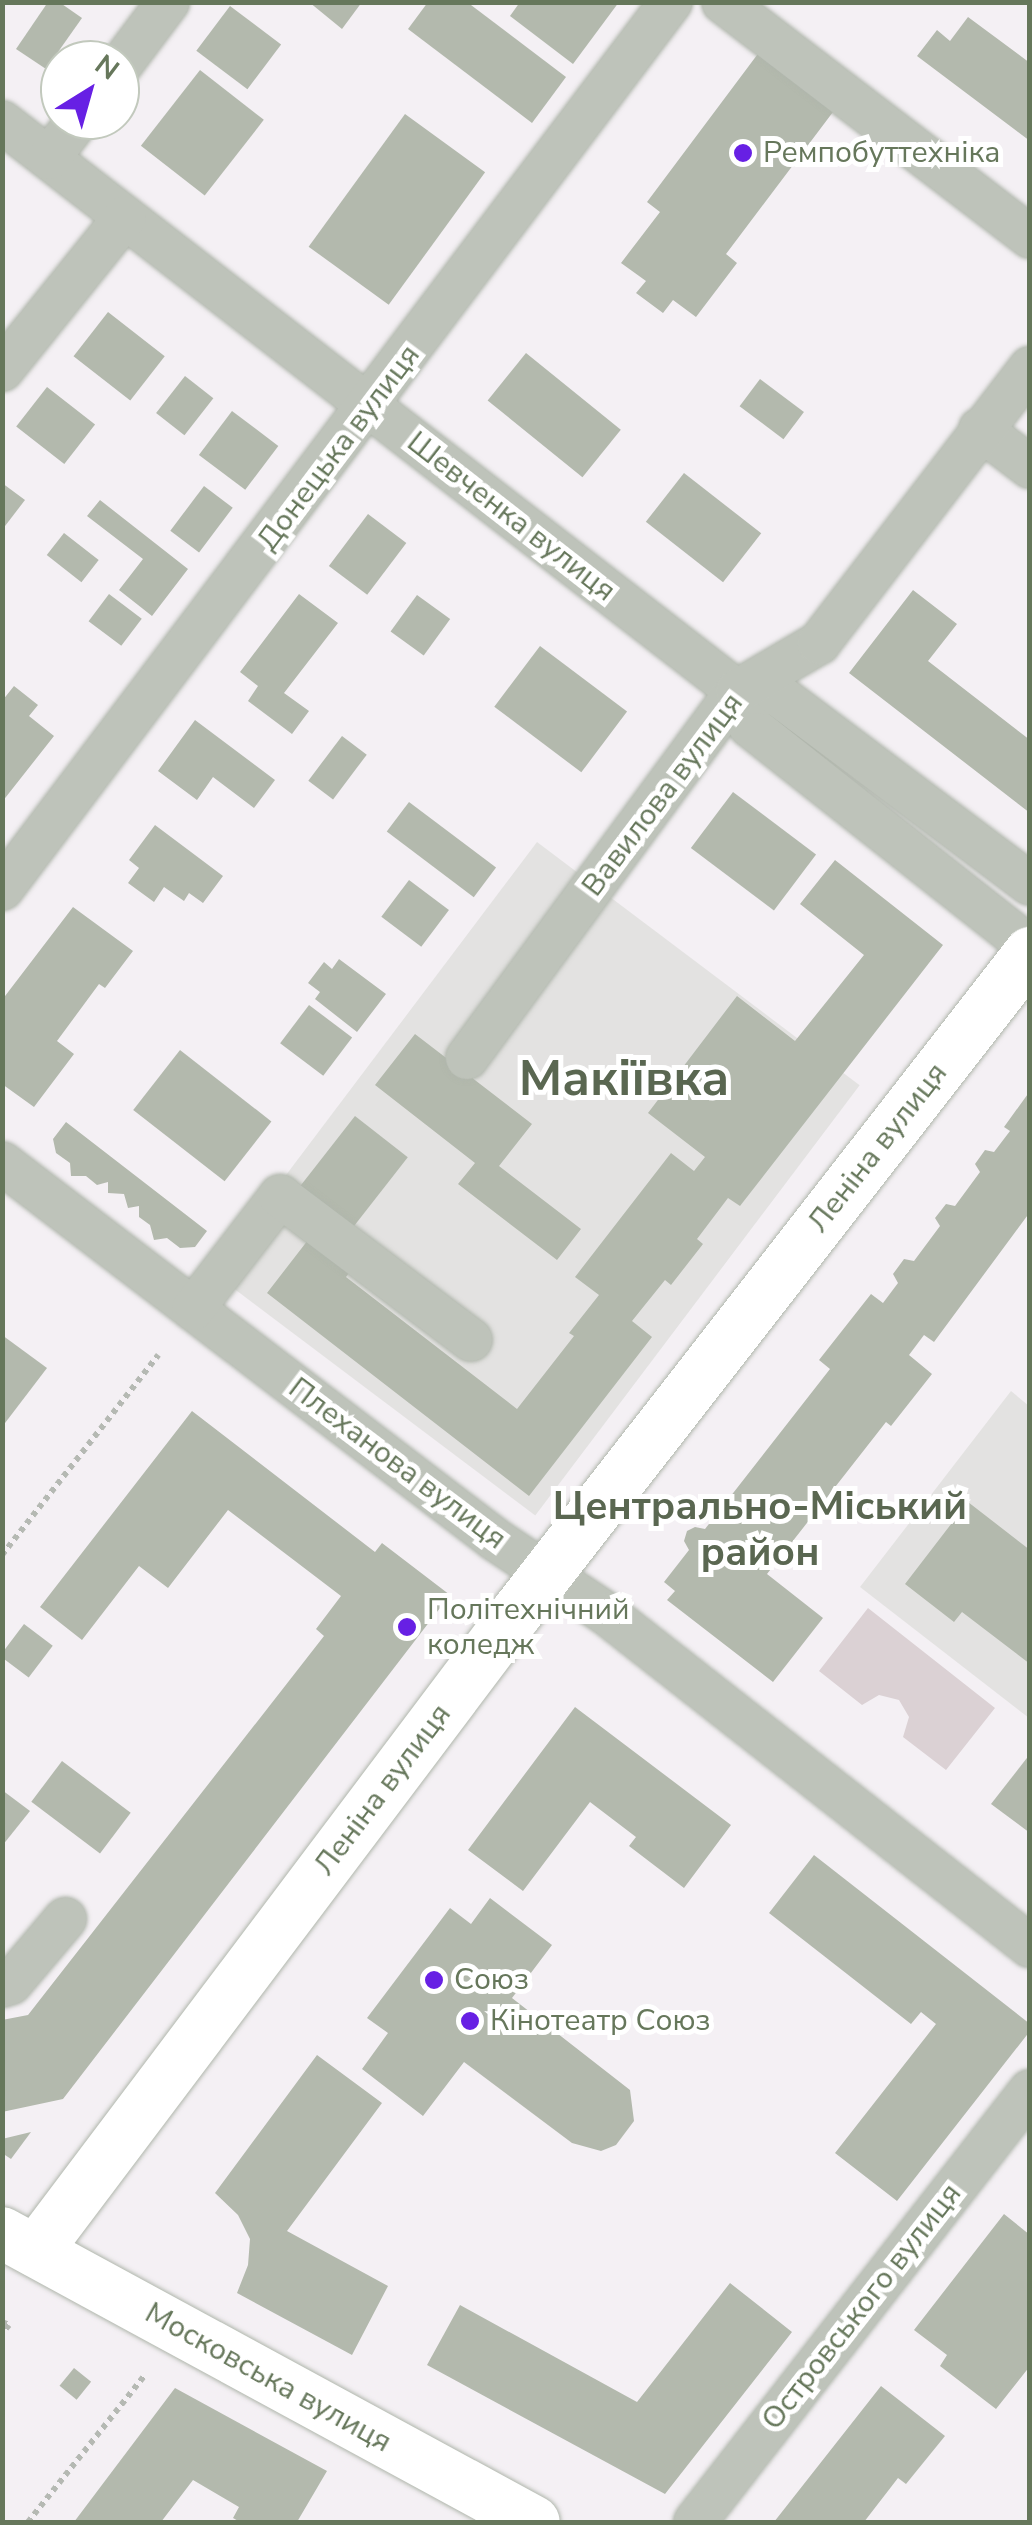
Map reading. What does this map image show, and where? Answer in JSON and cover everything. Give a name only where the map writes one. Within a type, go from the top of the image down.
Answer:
[{"type":"main road","name":"Леніна вулиця","points":[[19,2242],[546,1578],[1030,950]]},
{"type":"main road","name":"Московська вулиця","points":[[19,2242],[534,2522]]},
{"type":"street","points":[[140,40],[168,2]]},
{"type":"street","name":"Донецька вулиця","points":[[2,889],[370,407],[670,2]]},
{"type":"street","points":[[722,2],[1030,237]]},
{"type":"street","name":"Шевченка вулиця","points":[[2,122],[736,691],[750,726],[1030,950]]},
{"type":"street","points":[[49,158],[63,140]]},
{"type":"street","points":[[2,370],[125,217]]},
{"type":"street","name":"Вавилова вулиця","points":[[467,1058],[736,691],[819,643],[1030,368]]},
{"type":"street","points":[[980,429],[1030,466]]},
{"type":"street","name":"Шевченка вулиця","points":[[736,691],[777,694],[1030,884]]},
{"type":"street","name":"Плеханова вулиця","points":[[2,1163],[546,1578],[606,1614],[1030,1946]]},
{"type":"street","points":[[193,1309],[280,1196],[471,1340]]},
{"type":"street","points":[[2,1986],[11,1983],[65,1919]]},
{"type":"street","name":"Островського вулиця","points":[[695,2522],[1030,2091]]},
{"type":"path","points":[[2,1555],[158,1355]]},
{"type":"path","points":[[2,2322],[9,2325],[2,2333]]},
{"type":"path","points":[[28,2522],[145,2375]]},
{"type":"shaded area","points":[[537,842],[860,1085],[535,1516],[213,1272]]},
{"type":"shaded area","points":[[1011,1391],[1029,1406],[1029,1718],[860,1587]]},
{"type":"shaded area","points":[[868,1608],[995,1708],[946,1770],[903,1737],[909,1717],[899,1700],[879,1695],[862,1705],[819,1671]]},
{"type":"building","points":[[48,2],[59,2],[82,18],[66,40],[40,40],[40,65],[16,49]]},
{"type":"building","points":[[309,2],[362,2],[342,29]]},
{"type":"building","points":[[428,2],[467,2],[566,77],[532,123],[408,29]]},
{"type":"building","points":[[520,2],[619,2],[573,64],[510,16]]},
{"type":"building","points":[[230,6],[281,45],[247,89],[196,51]]},
{"type":"building","points":[[968,17],[1030,63],[1030,141],[917,56],[937,30],[950,41]]},
{"type":"building","name":"Ремпобуттехніка","points":[[763,47],[839,104],[726,254],[737,263],[696,317],[673,300],[663,313],[636,293],[646,281],[621,263],[660,212],[647,202]]},
{"type":"building","points":[[200,70],[264,120],[205,196],[141,146]]},
{"type":"building","points":[[405,114],[485,172],[389,305],[309,247]]},
{"type":"building","points":[[108,312],[165,356],[130,400],[74,356]]},
{"type":"building","points":[[526,353],[621,430],[582,477],[488,400]]},
{"type":"building","points":[[185,376],[213,398],[184,435],[156,413]]},
{"type":"building","points":[[760,379],[804,412],[783,439],[740,406]]},
{"type":"building","points":[[47,387],[95,425],[64,464],[16,426]]},
{"type":"building","points":[[232,411],[278,446],[245,490],[199,455]]},
{"type":"building","points":[[684,473],[761,533],[723,582],[646,522]]},
{"type":"building","points":[[2,483],[25,500],[2,530]]},
{"type":"building","points":[[204,486],[233,508],[199,552],[170,531]]},
{"type":"building","points":[[100,500],[188,569],[152,616],[119,590],[143,559],[87,516]]},
{"type":"building","points":[[368,514],[406,543],[367,595],[329,566]]},
{"type":"building","points":[[64,533],[99,560],[81,582],[47,555]]},
{"type":"building","points":[[913,590],[957,624],[928,661],[1030,740],[1030,813],[849,673]]},
{"type":"building","points":[[109,594],[142,619],[121,646],[89,621]]},
{"type":"building","points":[[299,594],[338,623],[284,693],[309,711],[292,734],[248,701],[258,686],[240,672]]},
{"type":"building","points":[[417,595],[450,619],[424,656],[391,631]]},
{"type":"building","points":[[540,646],[627,712],[581,772],[494,707]]},
{"type":"building","points":[[14,686],[38,705],[29,716],[54,736],[2,802],[2,701]]},
{"type":"building","points":[[195,720],[275,780],[254,808],[213,777],[197,800],[158,771]]},
{"type":"building","points":[[342,736],[367,755],[333,799],[308,781]]},
{"type":"building","points":[[733,792],[816,855],[774,910],[691,848]]},
{"type":"building","points":[[409,802],[496,868],[474,897],[387,832]]},
{"type":"building","points":[[155,825],[223,876],[203,903],[189,893],[184,901],[164,887],[154,902],[128,883],[139,868],[129,860]]},
{"type":"building","points":[[835,860],[943,945],[740,1206],[728,1198],[697,1239],[703,1244],[671,1285],[665,1280],[632,1321],[652,1337],[529,1496],[267,1293],[308,1240],[349,1273],[346,1277],[517,1409],[574,1336],[569,1333],[599,1295],[575,1277],[671,1153],[694,1171],[705,1157],[648,1113],[737,996],[795,1041],[864,955],[800,904]]},
{"type":"building","points":[[409,880],[449,910],[421,947],[381,917]]},
{"type":"building","points":[[73,907],[133,951],[105,988],[99,984],[57,1041],[74,1054],[34,1107],[2,1084],[2,1000]]},
{"type":"building","points":[[339,959],[386,994],[357,1032],[315,999],[320,992],[308,983],[324,962],[332,969]]},
{"type":"building","points":[[309,1005],[352,1037],[323,1076],[280,1043]]},
{"type":"building","points":[[415,1034],[532,1124],[499,1166],[581,1229],[557,1260],[458,1184],[475,1163],[375,1085]]},
{"type":"building","points":[[180,1050],[271,1121],[225,1181],[133,1110]]},
{"type":"building","points":[[1030,1091],[1030,1212],[934,1342],[924,1335],[909,1355],[932,1374],[891,1426],[886,1422],[767,1574],[823,1618],[773,1682],[667,1600],[675,1591],[664,1582],[689,1550],[684,1541],[687,1531],[695,1527],[705,1529],[830,1369],[819,1360],[871,1294],[883,1303],[898,1283],[893,1274],[904,1259],[914,1261],[940,1226],[935,1218],[946,1204],[955,1206],[980,1172],[975,1164],[985,1150],[994,1152],[1010,1131],[1004,1127]]},
{"type":"building","points":[[355,1116],[408,1157],[351,1231],[298,1189]]},
{"type":"building","points":[[66,1122],[207,1231],[195,1247],[180,1248],[167,1238],[154,1240],[150,1225],[139,1217],[139,1206],[128,1208],[124,1194],[108,1193],[108,1182],[97,1185],[86,1176],[71,1176],[70,1163],[56,1153],[53,1139]]},
{"type":"building","points":[[2,1335],[47,1368],[2,1427]]},
{"type":"building","points":[[192,1411],[375,1552],[382,1543],[450,1595],[63,2099],[2,2112],[2,2020],[28,2015],[324,1636],[316,1629],[341,1596],[228,1510],[168,1588],[139,1566],[82,1640],[40,1607]]},
{"type":"building","points":[[968,1502],[1030,1550],[1030,1664],[962,1612],[954,1622],[905,1584]]},
{"type":"building","points":[[24,1624],[53,1646],[29,1678],[2,1658]]},
{"type":"building","points":[[575,1707],[731,1825],[684,1888],[629,1846],[636,1837],[590,1802],[523,1891],[468,1850]]},
{"type":"building","points":[[1030,1754],[1030,1833],[991,1804]]},
{"type":"building","points":[[62,1761],[131,1813],[100,1853],[31,1802]]},
{"type":"building","points":[[2,1790],[30,1811],[2,1846]]},
{"type":"building","points":[[814,1855],[1030,2024],[1030,2031],[897,2201],[835,2153],[936,2024],[921,2012],[911,2024],[769,1913]]},
{"type":"building","name":"Кінотеатр Союз","points":[[490,1898],[552,1945],[512,1998],[630,2090],[634,2121],[616,2145],[601,2151],[572,2143],[464,2062],[423,2116],[362,2069],[388,2033],[367,2018],[450,1908],[471,1924]]},
{"type":"building","points":[[317,2055],[382,2103],[287,2231],[388,2286],[352,2355],[237,2293],[248,2265],[250,2239],[238,2215],[215,2193]]},
{"type":"building","points":[[31,2132],[11,2159],[2,2153],[2,2139]]},
{"type":"building","points":[[1004,2214],[1030,2235],[1030,2366],[996,2409],[940,2366],[947,2355],[914,2330]]},
{"type":"building","points":[[730,2283],[792,2332],[665,2494],[427,2365],[460,2305],[637,2402]]},
{"type":"building","points":[[74,2368],[91,2382],[77,2400],[60,2386]]},
{"type":"building","points":[[881,2386],[945,2436],[906,2484],[898,2478],[864,2522],[774,2522]]},
{"type":"building","points":[[175,2388],[327,2471],[297,2522],[240,2522],[233,2518],[239,2507],[193,2480],[161,2522],[74,2522]]},
{"type":"place","name":"Ремпобуттехніка","points":[[743,153]]},
{"type":"place","name":"Полiтехнiчний коледж","points":[[407,1627]]},
{"type":"place","name":"Союз","points":[[434,1980]]},
{"type":"place","name":"Кінотеатр Союз","points":[[470,2021]]},
{"type":"district","name":"Макіївка","points":[[624,1079]]},
{"type":"district","name":"Центрально-Міський район","points":[[760,1529]]}]
